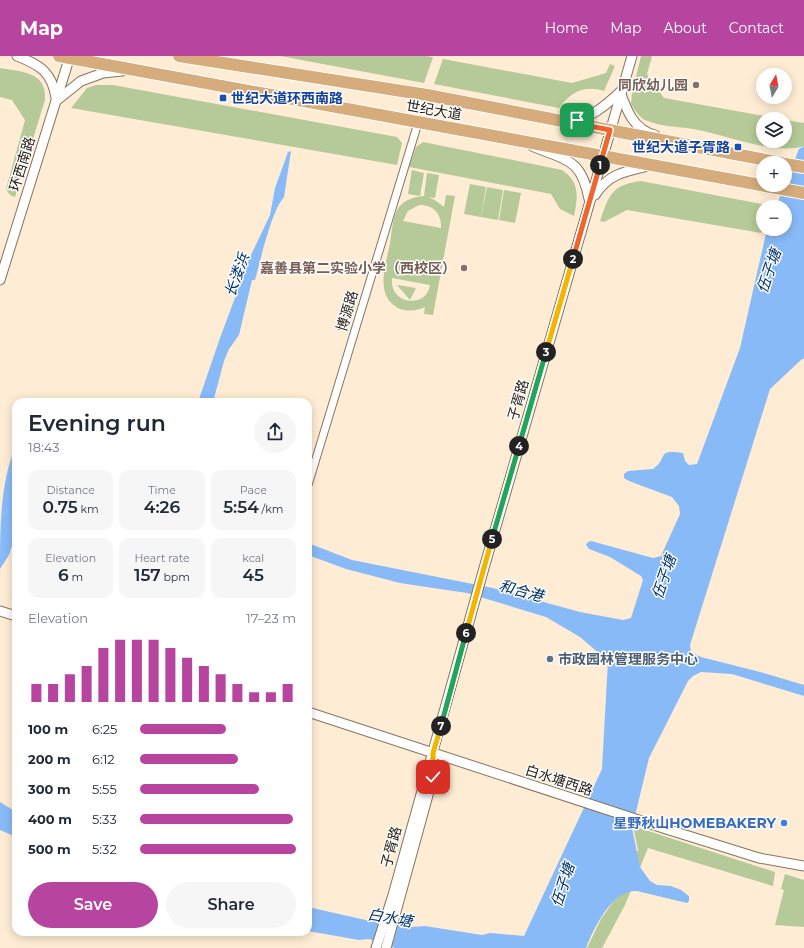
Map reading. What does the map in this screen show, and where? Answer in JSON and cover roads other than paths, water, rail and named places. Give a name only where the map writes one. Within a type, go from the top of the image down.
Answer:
[{"type":"main road","name":"世纪大道","points":[[179,56],[427,95],[756,158]]},
{"type":"main road","name":"世纪大道","points":[[66,57],[804,194]]},
{"type":"main road","points":[[792,165],[804,167]]},
{"type":"street","points":[[17,56],[40,66],[54,87],[56,101],[82,81],[103,73],[134,70]]},
{"type":"street","name":"子胥路","points":[[386,948],[390,920],[433,777],[433,753],[480,582],[603,157],[620,92],[632,56]]},
{"type":"street","name":"环西南路","points":[[0,280],[56,101],[66,57]]},
{"type":"street","points":[[564,121],[588,116],[604,107],[620,92],[626,110],[638,126],[650,134],[683,144]]},
{"type":"street","name":"博源路","points":[[312,472],[418,123]]},
{"type":"street","points":[[521,142],[554,156],[566,159],[579,168],[586,183],[590,202]]},
{"type":"street","points":[[590,202],[599,188],[609,178],[650,165]]},
{"type":"street","points":[[0,611],[12,615]]},
{"type":"street","name":"白水塘西路","points":[[312,713],[662,828],[759,858],[804,866]]},
{"type":"street","name":"子胥路","points":[[376,947],[390,920]]},
{"type":"water","name":"伍子塘","points":[[804,146],[804,359],[802,359],[770,389],[690,645],[691,652],[701,657],[804,685],[804,696],[732,674],[701,672],[693,676],[688,681],[649,758],[632,828],[640,867],[650,881],[657,885],[671,886],[681,890],[689,896],[689,901],[687,903],[637,891],[628,892],[620,896],[605,911],[586,948],[395,948],[369,939],[359,940],[312,932],[312,908],[370,921],[378,919],[411,927],[425,926],[482,935],[490,933],[524,936],[602,769],[608,661],[580,637],[546,617],[467,593],[400,583],[346,569],[312,556],[312,545],[352,560],[493,588],[580,612],[623,620],[631,618],[643,580],[641,576],[610,557],[589,549],[586,545],[591,541],[653,558],[661,556],[680,514],[679,506],[672,497],[629,481],[624,478],[624,474],[628,471],[653,469],[658,465],[665,453],[669,452],[683,453],[685,461],[689,465],[697,464],[740,348],[765,236],[792,236],[792,200],[779,200],[782,192],[792,192],[792,167],[799,149]]},
{"type":"water","points":[[291,151],[284,197],[279,204],[271,224],[255,280],[252,280],[239,335],[229,349],[224,361],[214,398],[199,398],[251,255],[270,215],[275,188],[288,152]]},
{"type":"water","points":[[12,457],[12,546],[9,555],[0,569],[2,506],[7,474]]},
{"type":"water","points":[[0,802],[12,810],[12,835],[0,830]]},
{"type":"place","name":"同欣幼儿园","points":[[696,85]]},
{"type":"place","name":"世纪大道环西南路","points":[[223,98]]},
{"type":"place","name":"世纪大道子胥路","points":[[738,147]]},
{"type":"place","name":"嘉善县第二实验小学（西校区）","points":[[464,268]]},
{"type":"place","name":"市政园林管理服务中心","points":[[550,659]]},
{"type":"place","name":"星野秋山HOMEBAKERY","points":[[784,823]]},
{"type":"water label","name":"长溇浜","points":[[237,275]]},
{"type":"water label","name":"和合港","points":[[521,591]]},
{"type":"water label","name":"白水塘","points":[[390,918]]}]
